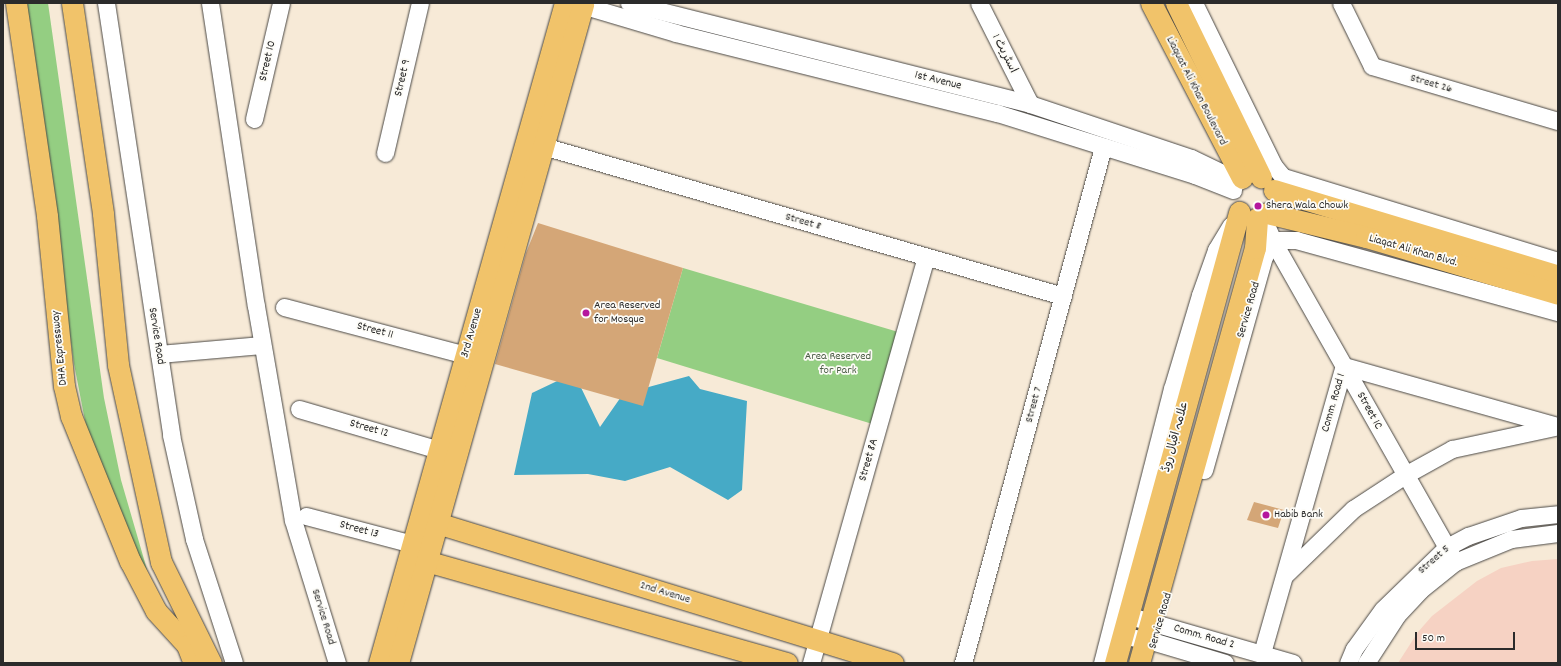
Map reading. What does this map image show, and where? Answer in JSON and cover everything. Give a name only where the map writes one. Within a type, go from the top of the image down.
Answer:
[{"type":"main road","name":"DHA Expressway","points":[[16,3],[47,216],[64,386],[71,416],[130,561],[156,611],[187,645],[194,663]]},
{"type":"main road","points":[[72,3],[104,214],[119,373],[161,562],[211,663]]},
{"type":"main road","name":"Liaquat Ali Khan Boulevard","points":[[1151,3],[1257,181]]},
{"type":"main road","name":"Liaquat Ali Khan Boulevard","points":[[1176,3],[1257,181]]},
{"type":"main road","name":"3rd Avenue","points":[[398,663],[543,146],[574,4]]},
{"type":"main road","name":"3rd Avenue","points":[[379,663],[466,355],[574,4]]},
{"type":"main road","points":[[1257,181],[1274,201],[1256,215],[1234,205],[1257,181]]},
{"type":"main road","name":"Liaqat Ali Khan Blvd.","points":[[1257,181],[1558,276]]},
{"type":"main road","points":[[1139,663],[1152,632],[1255,248],[1256,215]]},
{"type":"main road","name":"Liaqat Ali Khan Blvd.","points":[[1256,215],[1366,237],[1558,294]]},
{"type":"main road","name":"علامہ اقبال روڈ","points":[[1115,663],[1118,624],[1256,215]]},
{"type":"main road","name":"2nd Avenue","points":[[437,523],[894,663]]},
{"type":"main road","points":[[426,561],[787,663]]},
{"type":"street","name":"Service Road","points":[[106,3],[171,435],[194,540],[234,663]]},
{"type":"street","name":"Service Road","points":[[210,3],[262,345],[293,520],[337,663]]},
{"type":"street","name":"Street 10","points":[[254,119],[281,3]]},
{"type":"street","name":"Street 9","points":[[386,153],[420,3]]},
{"type":"street","name":"1st Avenue","points":[[629,3],[1030,104],[1257,181]]},
{"type":"street","name":"اسٹریٹ 1","points":[[978,3],[1030,104]]},
{"type":"street","points":[[1194,3],[1257,181]]},
{"type":"street","name":"Street 26","points":[[1341,3],[1372,66],[1558,121]]},
{"type":"street","points":[[574,4],[676,33],[997,113],[1196,175],[1257,181],[1295,181],[1558,261]]},
{"type":"street","name":"Street 8","points":[[543,146],[1063,296]]},
{"type":"street","name":"Street 7","points":[[963,663],[1104,147]]},
{"type":"street","name":"Street 1C","points":[[1256,215],[1274,243],[1451,555]]},
{"type":"street","points":[[1274,243],[1279,240],[1296,240],[1558,312]]},
{"type":"street","name":"Service Road","points":[[1150,663],[1152,632],[1264,257],[1274,243]]},
{"type":"street","name":"Street 8A","points":[[811,663],[819,640],[926,257]]},
{"type":"street","name":"Street 11","points":[[284,307],[466,355]]},
{"type":"street","points":[[159,354],[262,345]]},
{"type":"street","name":"Comm. Road 1","points":[[1262,653],[1344,366],[1558,426]]},
{"type":"street","name":"Street 12","points":[[299,409],[439,450]]},
{"type":"street","points":[[1285,576],[1354,509],[1406,475],[1452,449],[1558,426]]},
{"type":"street","name":"Street 5","points":[[1366,663],[1397,615],[1468,536],[1514,520],[1558,514]]},
{"type":"street","name":"Street 13","points":[[306,516],[413,544]]},
{"type":"street","name":"Street 5","points":[[1348,663],[1354,649],[1383,609],[1451,555],[1511,539],[1558,533]]},
{"type":"street","points":[[1102,663],[1118,624]]},
{"type":"street","name":"Comm. Road 2","points":[[1118,624],[1262,653],[1293,663]]},
{"type":"street","name":"Comm. Road 2","points":[[1152,632],[1225,663]]},
{"type":"shaded area","points":[[1558,559],[1558,663],[1398,663],[1418,632],[1432,616],[1477,581],[1501,568],[1532,561]]},
{"type":"green space","points":[[24,3],[48,3],[104,398],[121,480],[148,573],[138,555],[87,431],[74,364]]},
{"type":"green space","name":"Area Reserved for Park","points":[[683,268],[905,334],[879,426],[657,358]]},
{"type":"water","points":[[574,373],[600,427],[623,394],[689,376],[700,389],[747,401],[742,490],[728,500],[670,467],[625,481],[588,474],[514,475],[532,393]]},
{"type":"building","name":"Area Reserved for Mosque","points":[[538,223],[683,268],[643,406],[495,364],[526,253]]},
{"type":"building","name":"Habib Bank","points":[[1254,502],[1284,510],[1278,528],[1247,520]]},
{"type":"place","name":"Shera Wala Chowk","points":[[1258,206]]},
{"type":"place","name":"Area Reserved for Mosque","points":[[586,313]]},
{"type":"place","name":"Habib Bank","points":[[1266,515]]}]
